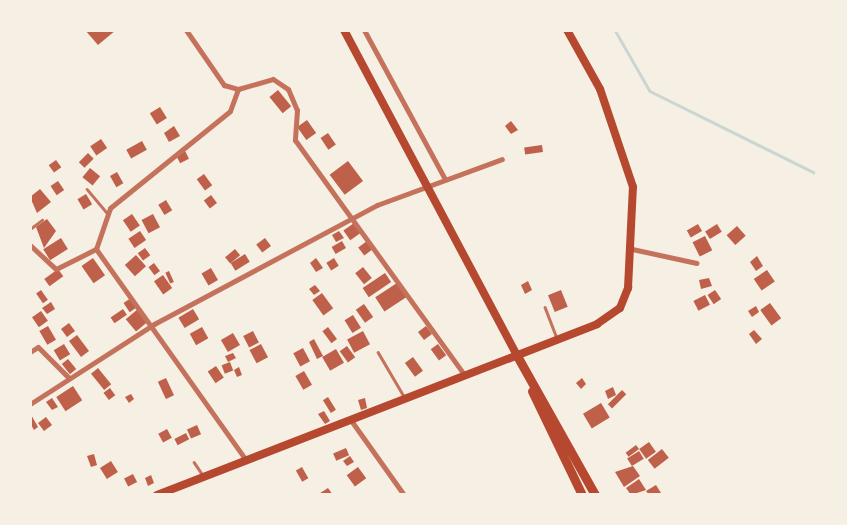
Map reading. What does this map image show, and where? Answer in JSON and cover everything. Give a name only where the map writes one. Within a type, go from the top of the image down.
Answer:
[{"type":"highway","points":[[516,354],[582,495]]},
{"type":"highway","points":[[516,354],[595,495]]},
{"type":"main road","points":[[344,30],[516,354]]},
{"type":"main road","points":[[156,495],[558,339],[621,308],[632,249],[635,204],[628,168],[600,89],[567,30]]},
{"type":"street","points":[[186,30],[220,81],[238,89],[264,79],[281,82],[296,103],[295,140],[355,218],[464,374]]},
{"type":"street","points":[[364,30],[445,179]]},
{"type":"street","points":[[30,246],[56,269],[96,249],[108,214],[141,178],[230,111],[238,89]]},
{"type":"street","points":[[30,404],[154,324],[355,218],[427,185],[502,159]]},
{"type":"street","points":[[96,249],[154,324],[246,460]]},
{"type":"street","points":[[632,249],[697,263]]},
{"type":"street","points":[[30,352],[38,347],[69,378]]},
{"type":"street","points":[[350,419],[404,495]]},
{"type":"lane","points":[[87,189],[108,214]]},
{"type":"lane","points":[[30,229],[42,220]]},
{"type":"lane","points":[[545,307],[558,339]]},
{"type":"lane","points":[[378,352],[405,398]]},
{"type":"lane","points":[[194,462],[204,477]]},
{"type":"building","points":[[85,30],[116,30],[98,45]]},
{"type":"building","points":[[278,90],[291,106],[283,113],[269,97]]},
{"type":"building","points":[[160,107],[167,118],[157,124],[150,113]]},
{"type":"building","points":[[307,120],[316,133],[306,140],[297,127]]},
{"type":"building","points":[[511,121],[518,130],[511,134],[505,126]]},
{"type":"building","points":[[174,126],[180,136],[169,142],[164,133]]},
{"type":"building","points":[[328,133],[336,145],[328,150],[321,138]]},
{"type":"building","points":[[101,139],[107,148],[96,155],[90,146]]},
{"type":"building","points":[[142,141],[147,150],[131,158],[126,150]]},
{"type":"building","points":[[542,145],[543,152],[525,154],[524,148]]},
{"type":"building","points":[[184,149],[189,159],[180,163],[175,154]]},
{"type":"building","points":[[88,153],[94,159],[84,168],[79,162]]},
{"type":"building","points":[[56,160],[61,167],[54,173],[49,165]]},
{"type":"building","points":[[348,161],[363,181],[345,195],[330,175]]},
{"type":"building","points":[[90,168],[100,176],[93,186],[82,177]]},
{"type":"building","points":[[117,172],[123,183],[116,187],[110,176]]},
{"type":"building","points":[[204,174],[212,185],[205,191],[197,179]]},
{"type":"building","points":[[58,181],[64,190],[57,195],[51,186]]},
{"type":"building","points":[[40,189],[51,202],[37,213],[30,197]]},
{"type":"building","points":[[86,194],[92,204],[84,209],[77,199]]},
{"type":"building","points":[[211,195],[217,203],[210,208],[204,200]]},
{"type":"building","points":[[166,200],[172,210],[164,215],[158,205]]},
{"type":"building","points":[[132,214],[140,226],[131,232],[123,220]]},
{"type":"building","points":[[153,214],[160,227],[149,233],[142,220]]},
{"type":"building","points":[[47,219],[56,231],[44,248],[36,227]]},
{"type":"building","points":[[354,223],[361,233],[350,240],[343,230]]},
{"type":"building","points":[[698,224],[702,231],[691,237],[687,230]]},
{"type":"building","points":[[717,224],[722,232],[710,239],[705,231]]},
{"type":"building","points":[[737,226],[746,236],[735,245],[727,235]]},
{"type":"building","points":[[140,231],[146,240],[135,248],[128,239]]},
{"type":"building","points":[[339,231],[344,238],[336,242],[332,235]]},
{"type":"building","points":[[705,236],[712,250],[700,257],[693,242]]},
{"type":"building","points":[[61,238],[68,249],[50,260],[43,249]]},
{"type":"building","points":[[265,238],[271,246],[262,253],[256,245]]},
{"type":"building","points":[[342,241],[346,248],[336,254],[332,247]]},
{"type":"building","points":[[367,241],[373,249],[364,256],[358,248]]},
{"type":"building","points":[[145,248],[150,255],[143,261],[138,253]]},
{"type":"building","points":[[235,249],[240,255],[230,263],[225,257]]},
{"type":"building","points":[[245,254],[250,262],[235,271],[231,263]]},
{"type":"building","points":[[136,255],[146,266],[135,276],[125,265]]},
{"type":"building","points":[[757,256],[763,266],[756,271],[750,262]]},
{"type":"building","points":[[93,258],[105,275],[94,283],[82,266]]},
{"type":"building","points":[[316,258],[323,268],[316,272],[310,263]]},
{"type":"building","points":[[334,258],[339,266],[331,270],[326,263]]},
{"type":"building","points":[[154,263],[160,271],[154,275],[148,267]]},
{"type":"building","points":[[363,267],[372,278],[364,284],[355,273]]},
{"type":"building","points":[[211,268],[218,280],[208,286],[201,274]]},
{"type":"building","points":[[58,269],[63,276],[50,286],[44,279]]},
{"type":"building","points":[[767,270],[775,282],[762,291],[754,279]]},
{"type":"building","points":[[169,271],[174,282],[170,284],[165,273]]},
{"type":"building","points":[[385,273],[391,282],[369,297],[363,288]]},
{"type":"building","points":[[163,275],[172,288],[163,294],[154,281]]},
{"type":"building","points":[[709,278],[712,286],[701,289],[699,280]]},
{"type":"building","points":[[528,281],[532,290],[525,294],[521,285]]},
{"type":"building","points":[[397,283],[406,297],[384,311],[375,297]]},
{"type":"building","points":[[315,285],[320,291],[314,295],[309,289]]},
{"type":"building","points":[[41,290],[48,300],[43,303],[36,293]]},
{"type":"building","points":[[561,290],[568,307],[555,312],[548,295]]},
{"type":"building","points":[[715,290],[721,299],[714,304],[708,295]]},
{"type":"building","points":[[322,293],[333,308],[323,315],[312,300]]},
{"type":"building","points":[[705,295],[710,305],[698,311],[693,301]]},
{"type":"building","points":[[131,298],[137,307],[130,312],[124,303]]},
{"type":"building","points":[[51,302],[55,309],[47,314],[42,308]]},
{"type":"building","points":[[770,303],[781,318],[771,325],[760,310]]},
{"type":"building","points":[[364,304],[373,317],[365,323],[356,310]]},
{"type":"building","points":[[756,306],[759,312],[752,317],[748,311]]},
{"type":"building","points":[[123,309],[127,315],[114,323],[111,317]]},
{"type":"building","points":[[138,309],[148,321],[136,332],[126,319]]},
{"type":"building","points":[[193,309],[199,319],[185,328],[178,318]]},
{"type":"building","points":[[41,311],[48,321],[39,327],[32,317]]},
{"type":"building","points":[[353,315],[361,328],[352,333],[345,320]]},
{"type":"building","points":[[69,323],[75,331],[67,337],[61,329]]},
{"type":"building","points":[[48,326],[56,340],[47,345],[39,331]]},
{"type":"building","points":[[426,326],[432,334],[424,340],[418,332]]},
{"type":"building","points":[[202,327],[208,338],[196,345],[190,334]]},
{"type":"building","points":[[328,327],[337,339],[331,343],[322,331]]},
{"type":"building","points":[[754,330],[762,339],[756,344],[749,334]]},
{"type":"building","points":[[253,331],[259,343],[249,348],[243,336]]},
{"type":"building","points":[[363,331],[370,344],[354,353],[347,339]]},
{"type":"building","points":[[233,333],[240,345],[228,352],[221,340]]},
{"type":"building","points":[[77,335],[89,351],[81,357],[69,341]]},
{"type":"building","points":[[314,339],[323,356],[317,359],[309,342]]},
{"type":"building","points":[[64,344],[70,354],[60,360],[54,350]]},
{"type":"building","points":[[261,344],[268,357],[257,363],[250,350]]},
{"type":"building","points":[[438,344],[446,355],[439,361],[431,349]]},
{"type":"building","points":[[347,346],[355,357],[348,363],[340,351]]},
{"type":"building","points":[[303,348],[310,361],[300,366],[293,353]]},
{"type":"building","points":[[336,349],[344,363],[330,371],[322,357]]},
{"type":"building","points":[[233,353],[236,358],[228,362],[225,356]]},
{"type":"building","points":[[413,357],[423,371],[415,377],[405,363]]},
{"type":"building","points":[[68,359],[76,369],[70,374],[62,364]]},
{"type":"building","points":[[230,362],[233,370],[225,374],[222,365]]},
{"type":"building","points":[[216,366],[224,378],[216,383],[208,372]]},
{"type":"building","points":[[239,367],[242,375],[237,377],[234,370]]},
{"type":"building","points":[[98,368],[111,384],[104,390],[91,374]]},
{"type":"building","points":[[304,371],[312,385],[303,390],[295,376]]},
{"type":"building","points":[[166,378],[174,395],[166,399],[158,382]]},
{"type":"building","points":[[582,378],[586,384],[581,389],[576,383]]},
{"type":"building","points":[[73,386],[82,400],[65,411],[56,397]]},
{"type":"building","points":[[613,387],[616,395],[608,399],[605,391]]},
{"type":"building","points":[[110,388],[115,395],[109,400],[104,393]]},
{"type":"building","points":[[622,390],[626,394],[612,408],[608,404]]},
{"type":"building","points":[[131,394],[134,399],[129,403],[125,397]]},
{"type":"building","points":[[328,397],[336,410],[331,413],[323,400]]},
{"type":"building","points":[[52,398],[58,407],[52,410],[46,402]]},
{"type":"building","points":[[365,398],[367,408],[361,410],[358,400]]},
{"type":"building","points":[[601,403],[610,418],[592,428],[583,414]]},
{"type":"building","points":[[324,411],[330,421],[325,424],[318,414]]},
{"type":"building","points":[[30,413],[38,427],[34,430],[30,423]]},
{"type":"building","points":[[46,417],[52,425],[44,431],[38,423]]},
{"type":"building","points":[[197,425],[201,434],[191,439],[187,429]]},
{"type":"building","points":[[167,429],[172,438],[163,443],[158,434]]},
{"type":"building","points":[[186,433],[189,439],[178,445],[174,439]]},
{"type":"building","points":[[649,442],[656,452],[646,459],[639,449]]},
{"type":"building","points":[[636,445],[639,449],[629,457],[626,453]]},
{"type":"building","points":[[346,448],[349,455],[336,461],[333,453]]},
{"type":"building","points":[[662,449],[669,458],[655,469],[648,460]]},
{"type":"building","points":[[639,451],[644,459],[632,466],[627,458]]},
{"type":"building","points":[[94,454],[97,465],[91,467],[87,456]]},
{"type":"building","points":[[350,456],[354,462],[347,466],[343,461]]},
{"type":"building","points":[[111,461],[118,472],[107,479],[100,468]]},
{"type":"building","points":[[633,466],[640,476],[624,487],[615,472]]},
{"type":"building","points":[[302,467],[308,478],[302,482],[296,470]]},
{"type":"building","points":[[358,467],[366,478],[355,487],[347,475]]},
{"type":"building","points":[[133,474],[137,482],[128,487],[124,479]]},
{"type":"building","points":[[151,475],[154,483],[148,486],[145,478]]},
{"type":"building","points":[[639,479],[646,490],[631,495],[626,488]]},
{"type":"building","points":[[656,485],[661,493],[649,495],[646,491]]},
{"type":"building","points":[[328,488],[333,495],[317,495]]},
{"type":"waterway","points":[[615,30],[650,91],[817,174]]}]
